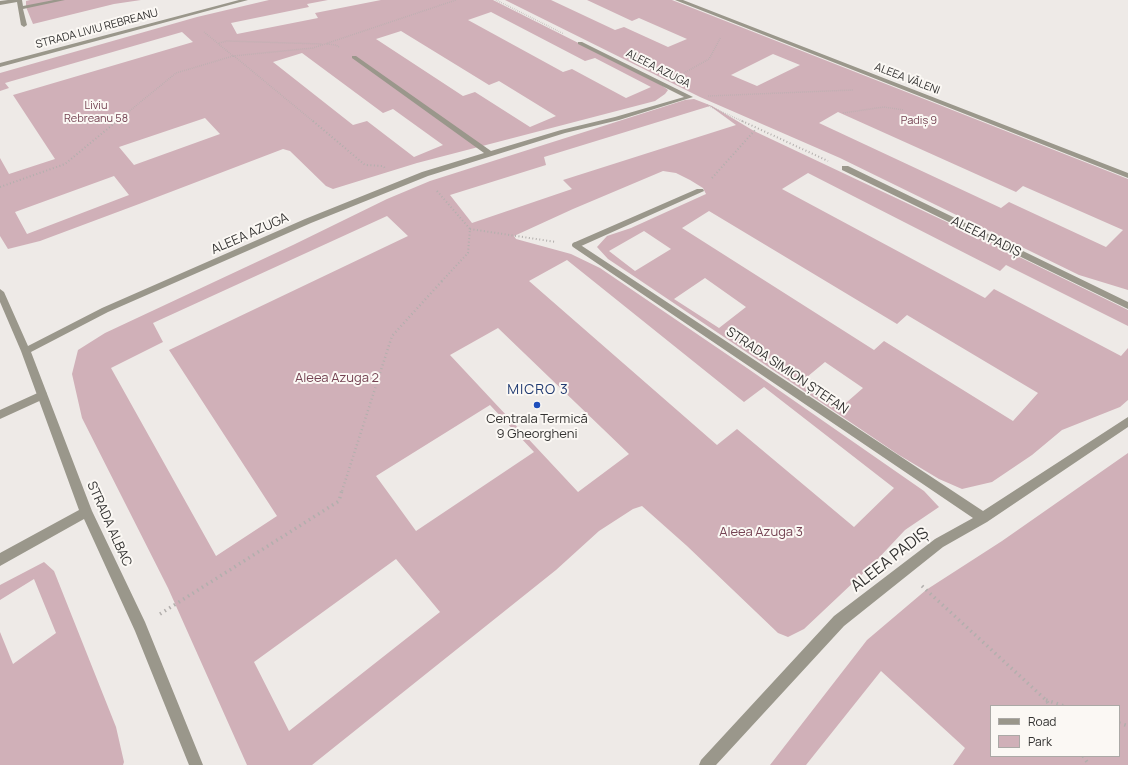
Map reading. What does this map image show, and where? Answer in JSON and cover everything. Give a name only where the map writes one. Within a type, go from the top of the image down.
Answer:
[{"type":"street","points":[[0,3],[18,0],[24,25]]},
{"type":"street","points":[[20,8],[62,0]]},
{"type":"street","name":"STRADA LIVIU REBREANU","points":[[0,65],[245,0]]},
{"type":"street","name":"ALEEA VĂLENI","points":[[678,0],[1128,176]]},
{"type":"street","name":"ALEEA AZUGA","points":[[580,43],[690,97]]},
{"type":"street","points":[[354,57],[490,154]]},
{"type":"street","name":"ALEEA AZUGA","points":[[26,351],[105,310],[308,221],[425,174],[563,131],[617,119],[690,97]]},
{"type":"street","name":"ALEEA PADIȘ","points":[[845,168],[1128,306]]},
{"type":"street","points":[[576,245],[700,191]]},
{"type":"street","name":"STRADA SIMION ȘTEFAN","points":[[576,245],[983,518]]},
{"type":"street","name":"STRADA ALBAC","points":[[0,292],[26,351],[86,512],[140,627],[196,765]]},
{"type":"street","points":[[0,415],[42,395]]},
{"type":"street","name":"ALEEA PADIȘ","points":[[706,765],[839,622],[939,543],[983,518],[1128,421]]},
{"type":"street","points":[[0,560],[86,512]]},
{"type":"path","points":[[0,187],[65,164],[176,73],[233,56],[313,48],[456,0]]},
{"type":"path","points":[[496,0],[580,43]]},
{"type":"path","points":[[739,24],[718,40],[709,59],[675,77],[690,97],[756,129],[845,168]]},
{"type":"path","points":[[202,29],[218,44],[365,165],[383,166],[403,183]]},
{"type":"path","points":[[218,44],[227,41],[336,45],[354,57]]},
{"type":"path","points":[[690,97],[856,90]]},
{"type":"path","points":[[843,113],[884,107],[908,110]]},
{"type":"path","points":[[700,191],[756,129]]},
{"type":"path","points":[[425,174],[437,192],[470,229],[576,245]]},
{"type":"path","points":[[140,627],[339,501],[392,336],[468,253],[470,229]]},
{"type":"path","points":[[905,570],[1046,700],[1049,705]]},
{"type":"path","points":[[1046,700],[1061,705]]},
{"type":"green space","points":[[141,0],[114,4],[33,24],[26,7],[26,1]]},
{"type":"green space","name":"Liviu Rebreanu 58","points":[[269,0],[328,0],[307,4],[309,7],[231,23],[237,34],[318,18],[315,13],[381,0],[493,0],[660,84],[668,90],[655,101],[417,163],[333,189],[326,186],[290,151],[283,149],[40,241],[8,249],[0,236],[0,158],[9,174],[55,159],[13,95],[193,42],[182,32],[5,83],[9,88],[0,91],[0,73],[197,17]],"holes":[[[491,12],[585,61],[595,58],[651,87],[626,98],[572,69],[563,72],[468,20]],[[401,31],[489,85],[499,81],[556,116],[530,127],[475,92],[463,96],[376,39]],[[302,53],[383,113],[393,109],[443,145],[414,157],[367,121],[353,125],[273,62]],[[205,118],[220,134],[134,165],[119,147]],[[114,176],[129,195],[27,234],[15,212]]]},
{"type":"green space","name":"Padiș 9","points":[[505,0],[551,0],[615,30],[624,27],[668,47],[687,39],[639,18],[632,21],[587,0],[672,0],[1128,179],[1128,290],[1079,275],[840,158],[700,97]],"holes":[[[773,54],[800,65],[757,86],[731,75]],[[838,112],[1016,192],[1023,186],[1123,230],[1106,247],[1009,202],[1001,208],[819,123]]]},
{"type":"green space","points":[[694,99],[712,106],[754,131],[968,232],[1128,310],[1128,326],[1006,265],[1000,271],[808,173],[782,189],[985,298],[994,289],[1121,356],[1128,348],[1128,400],[1120,407],[1062,430],[1032,455],[992,482],[962,489],[939,479],[899,455],[608,259],[597,247],[607,236],[631,228],[706,194],[703,188],[690,180],[676,173],[663,171],[514,236],[516,239],[571,254],[600,268],[924,491],[939,507],[905,530],[874,563],[804,629],[788,637],[778,633],[687,546],[642,506],[633,509],[599,531],[556,570],[312,765],[247,765],[168,588],[82,418],[72,374],[78,350],[105,333],[293,245],[387,199],[430,181],[685,100]],"holes":[[[710,106],[736,125],[563,180],[572,189],[472,223],[450,195],[546,165],[544,157]],[[709,211],[897,324],[907,315],[1038,393],[1013,421],[884,341],[874,350],[682,228]],[[387,216],[408,236],[169,350],[277,516],[216,556],[111,368],[163,342],[153,323]],[[644,231],[671,249],[635,271],[609,251]],[[567,260],[744,402],[764,387],[894,488],[854,527],[737,429],[717,445],[529,281]],[[705,278],[746,307],[719,328],[674,299]],[[498,328],[629,454],[578,492],[450,355]],[[825,362],[863,388],[839,409],[801,382]],[[490,405],[534,452],[416,531],[376,476]],[[396,559],[440,612],[289,731],[254,662]]]},
{"type":"green space","points":[[1128,453],[1128,765],[953,765],[965,748],[881,671],[806,765],[770,765],[867,640],[926,590],[1002,541]]},
{"type":"green space","points":[[44,562],[54,571],[116,727],[124,762],[123,765],[0,765],[0,632],[13,664],[56,633],[34,579],[0,600],[0,585]]},
{"type":"place","name":"Centrala Termică 9 Gheorgheni","points":[[537,405]]},
{"type":"district","name":"MICRO 3","points":[[538,390]]},
{"type":"park label","name":"Aleea Azuga 2","points":[[337,378]]},
{"type":"park label","name":"Aleea Azuga 3","points":[[761,532]]}]
